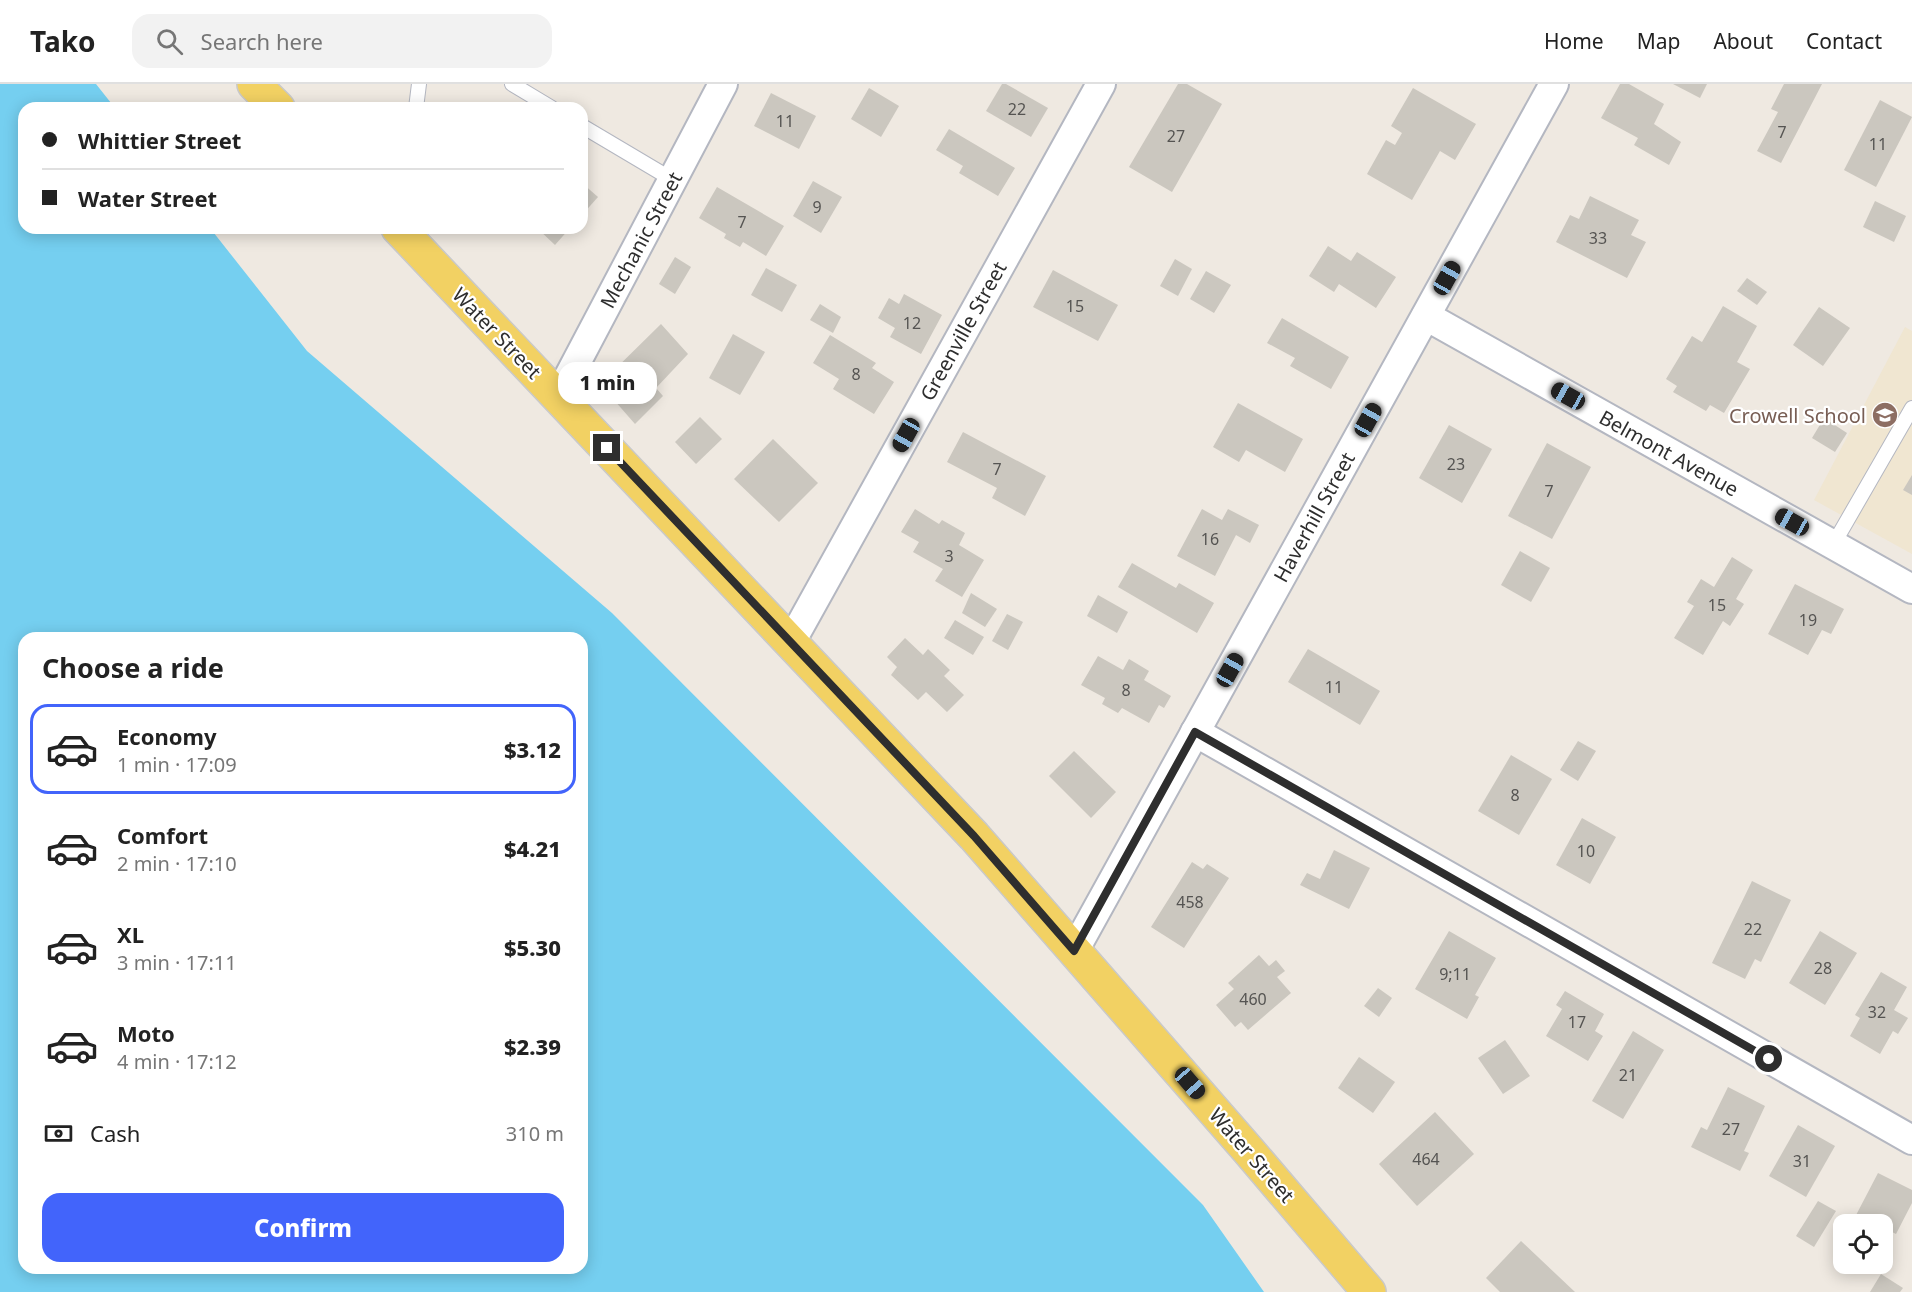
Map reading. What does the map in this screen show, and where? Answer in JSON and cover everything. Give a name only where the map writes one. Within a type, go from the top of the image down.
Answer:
[{"type":"main road","points":[[254,84],[272,102]]},
{"type":"main road","name":"Water Street","points":[[408,234],[558,397],[974,836],[1369,1292]]},
{"type":"street","name":"Mechanic Street","points":[[558,397],[723,84]]},
{"type":"street","name":"Greenville Street","points":[[791,642],[1101,84]]},
{"type":"street","name":"Haverhill Street","points":[[1074,951],[1554,84]]},
{"type":"street","name":"Belmont Avenue","points":[[1426,316],[1912,589]]},
{"type":"street","points":[[1195,732],[1912,1140]]},
{"type":"lane","points":[[418,102],[419,84]]},
{"type":"lane","points":[[512,84],[542,102]]},
{"type":"lane","points":[[588,130],[673,180]]},
{"type":"lane","points":[[1833,545],[1912,408]]},
{"type":"shaded area","name":"Crowell School","points":[[1905,327],[1912,331],[1912,554],[1814,500]]},
{"type":"water","points":[[0,84],[96,84],[110,102],[18,102],[18,234],[215,234],[307,351],[612,613],[1203,1205],[1264,1292],[0,1292]]},
{"type":"building","points":[[1002,84],[1006,84],[1048,108],[1031,137],[986,111]]},
{"type":"building","points":[[1178,84],[1187,84],[1222,104],[1172,192],[1129,167]]},
{"type":"building","points":[[1620,84],[1629,84],[1664,104],[1654,124],[1681,142],[1669,165],[1634,145],[1638,138],[1601,118]]},
{"type":"building","points":[[1673,84],[1707,84],[1700,98]]},
{"type":"building","points":[[1784,84],[1822,84],[1781,163],[1757,151],[1778,112],[1771,109]]},
{"type":"building","points":[[869,88],[899,106],[881,137],[851,119]]},
{"type":"building","points":[[1413,88],[1476,124],[1455,160],[1440,151],[1412,200],[1367,174],[1386,140],[1395,145],[1402,133],[1391,126]]},
{"type":"building","points":[[771,93],[816,116],[799,149],[754,126]]},
{"type":"building","points":[[1880,100],[1912,117],[1876,187],[1844,170]]},
{"type":"building","points":[[949,129],[1015,168],[998,196],[959,173],[963,166],[936,150]]},
{"type":"building","points":[[813,181],[842,197],[821,233],[793,216]]},
{"type":"building","points":[[717,187],[784,226],[766,256],[743,242],[740,247],[724,238],[726,234],[699,218]]},
{"type":"building","points":[[588,188],[598,197],[588,208]]},
{"type":"building","points":[[1590,196],[1639,220],[1631,235],[1646,242],[1627,278],[1556,242],[1570,215],[1579,219]]},
{"type":"building","points":[[1875,201],[1906,216],[1894,242],[1863,227]]},
{"type":"building","points":[[543,234],[565,234],[555,245]]},
{"type":"building","points":[[1328,246],[1351,261],[1357,252],[1396,277],[1376,308],[1339,284],[1334,292],[1309,276]]},
{"type":"building","points":[[675,257],[691,267],[675,294],[659,284]]},
{"type":"building","points":[[1175,259],[1192,269],[1178,296],[1160,286]]},
{"type":"building","points":[[766,268],[797,285],[782,312],[751,295]]},
{"type":"building","points":[[1053,270],[1118,305],[1098,341],[1033,307]]},
{"type":"building","points":[[1206,271],[1231,285],[1214,313],[1190,299]]},
{"type":"building","points":[[1747,278],[1767,292],[1757,305],[1737,291]]},
{"type":"building","points":[[904,294],[942,315],[921,354],[890,337],[895,328],[878,318],[889,298],[899,304]]},
{"type":"building","points":[[820,304],[841,317],[833,333],[810,320]]},
{"type":"building","points":[[1723,306],[1757,326],[1737,362],[1750,369],[1724,413],[1710,405],[1706,411],[1673,392],[1677,386],[1666,379],[1692,336],[1702,342]]},
{"type":"building","points":[[1819,307],[1850,328],[1823,366],[1793,345]]},
{"type":"building","points":[[1282,318],[1349,357],[1331,389],[1290,366],[1295,358],[1267,343]]},
{"type":"building","points":[[661,324],[688,354],[656,388],[663,396],[635,424],[600,384]]},
{"type":"building","points":[[733,334],[765,352],[740,395],[709,378]]},
{"type":"building","points":[[830,335],[876,363],[872,368],[894,382],[874,414],[833,389],[839,379],[813,363]]},
{"type":"building","points":[[1238,403],[1303,439],[1285,472],[1246,450],[1239,462],[1213,447]]},
{"type":"building","points":[[700,417],[722,439],[696,464],[675,442]]},
{"type":"building","points":[[1824,418],[1847,433],[1835,452],[1812,438]]},
{"type":"building","points":[[1449,425],[1492,449],[1462,503],[1419,478]]},
{"type":"building","points":[[963,432],[1046,476],[1025,516],[992,498],[997,488],[947,462]]},
{"type":"building","points":[[773,439],[818,483],[779,522],[734,479]]},
{"type":"building","points":[[1547,443],[1591,467],[1552,539],[1508,516]]},
{"type":"building","points":[[1912,475],[1912,495],[1903,490]]},
{"type":"building","points":[[915,509],[939,524],[942,520],[965,533],[959,545],[984,560],[962,597],[935,581],[943,569],[913,552],[919,542],[901,532]]},
{"type":"building","points":[[1202,509],[1222,520],[1228,509],[1259,525],[1250,543],[1236,535],[1215,576],[1177,556]]},
{"type":"building","points":[[1520,551],[1550,568],[1531,602],[1501,585]]},
{"type":"building","points":[[1732,557],[1753,570],[1736,599],[1744,604],[1730,626],[1723,621],[1703,655],[1674,638],[1694,606],[1687,602],[1701,579],[1714,587]]},
{"type":"building","points":[[1132,563],[1176,588],[1179,583],[1214,603],[1197,633],[1118,587]]},
{"type":"building","points":[[1795,584],[1844,609],[1831,634],[1822,630],[1808,655],[1768,634]]},
{"type":"building","points":[[971,593],[997,609],[985,627],[962,613]]},
{"type":"building","points":[[1098,595],[1128,612],[1117,633],[1087,616]]},
{"type":"building","points":[[1007,614],[1023,622],[1008,650],[992,641]]},
{"type":"building","points":[[955,620],[984,637],[973,655],[944,638]]},
{"type":"building","points":[[905,638],[923,655],[928,649],[950,670],[944,676],[964,695],[947,712],[926,692],[918,700],[891,675],[897,667],[887,657]]},
{"type":"building","points":[[1308,649],[1380,691],[1360,725],[1288,682]]},
{"type":"building","points":[[1098,656],[1123,670],[1129,659],[1149,671],[1144,680],[1171,696],[1164,708],[1159,705],[1149,723],[1122,708],[1118,713],[1102,704],[1105,698],[1081,685]]},
{"type":"building","points":[[1578,741],[1596,751],[1578,781],[1560,770]]},
{"type":"building","points":[[1074,751],[1116,792],[1091,818],[1049,776]]},
{"type":"building","points":[[1511,755],[1552,779],[1519,835],[1478,811]]},
{"type":"building","points":[[1582,818],[1616,837],[1590,884],[1556,865]]},
{"type":"building","points":[[1334,850],[1370,868],[1349,909],[1300,885],[1307,873],[1320,879]]},
{"type":"building","points":[[1192,862],[1203,869],[1207,864],[1229,878],[1184,948],[1151,927]]},
{"type":"building","points":[[1752,881],[1791,900],[1761,962],[1755,959],[1745,979],[1712,963]]},
{"type":"building","points":[[1449,931],[1496,958],[1475,995],[1479,997],[1467,1019],[1415,989]]},
{"type":"building","points":[[1820,931],[1857,953],[1825,1005],[1789,983]]},
{"type":"building","points":[[1259,955],[1269,966],[1276,960],[1285,971],[1277,977],[1291,993],[1248,1030],[1241,1022],[1235,1027],[1216,1005],[1234,989],[1228,983]]},
{"type":"building","points":[[1881,972],[1907,987],[1894,1010],[1908,1018],[1898,1034],[1893,1031],[1880,1054],[1850,1036],[1860,1018],[1855,1015]]},
{"type":"building","points":[[1378,988],[1392,998],[1379,1017],[1364,1006]]},
{"type":"building","points":[[1565,991],[1604,1014],[1595,1031],[1603,1036],[1588,1061],[1546,1036],[1562,1009],[1556,1005]]},
{"type":"building","points":[[1633,1031],[1664,1050],[1623,1119],[1592,1101]]},
{"type":"building","points":[[1505,1040],[1530,1076],[1503,1094],[1478,1058]]},
{"type":"building","points":[[1359,1057],[1395,1082],[1373,1113],[1338,1088]]},
{"type":"building","points":[[1728,1087],[1765,1106],[1744,1151],[1749,1153],[1740,1171],[1691,1147],[1701,1127],[1707,1130]]},
{"type":"building","points":[[1435,1112],[1474,1154],[1417,1206],[1379,1164]]},
{"type":"building","points":[[1798,1125],[1835,1146],[1806,1197],[1769,1176]]},
{"type":"building","points":[[1878,1173],[1912,1190],[1912,1203],[1896,1234],[1893,1232],[1893,1214],[1857,1214]]},
{"type":"building","points":[[1818,1201],[1836,1211],[1814,1247],[1796,1236]]},
{"type":"building","points":[[1521,1241],[1575,1292],[1500,1292],[1486,1278]]},
{"type":"building","points":[[1881,1274],[1903,1288],[1900,1292],[1870,1292]]},
{"type":"place","name":"Crowell School","points":[[1885,415]]},
{"type":"route","points":[[607,448],[974,836],[1074,951],[1195,732],[1769,1059]]}]
